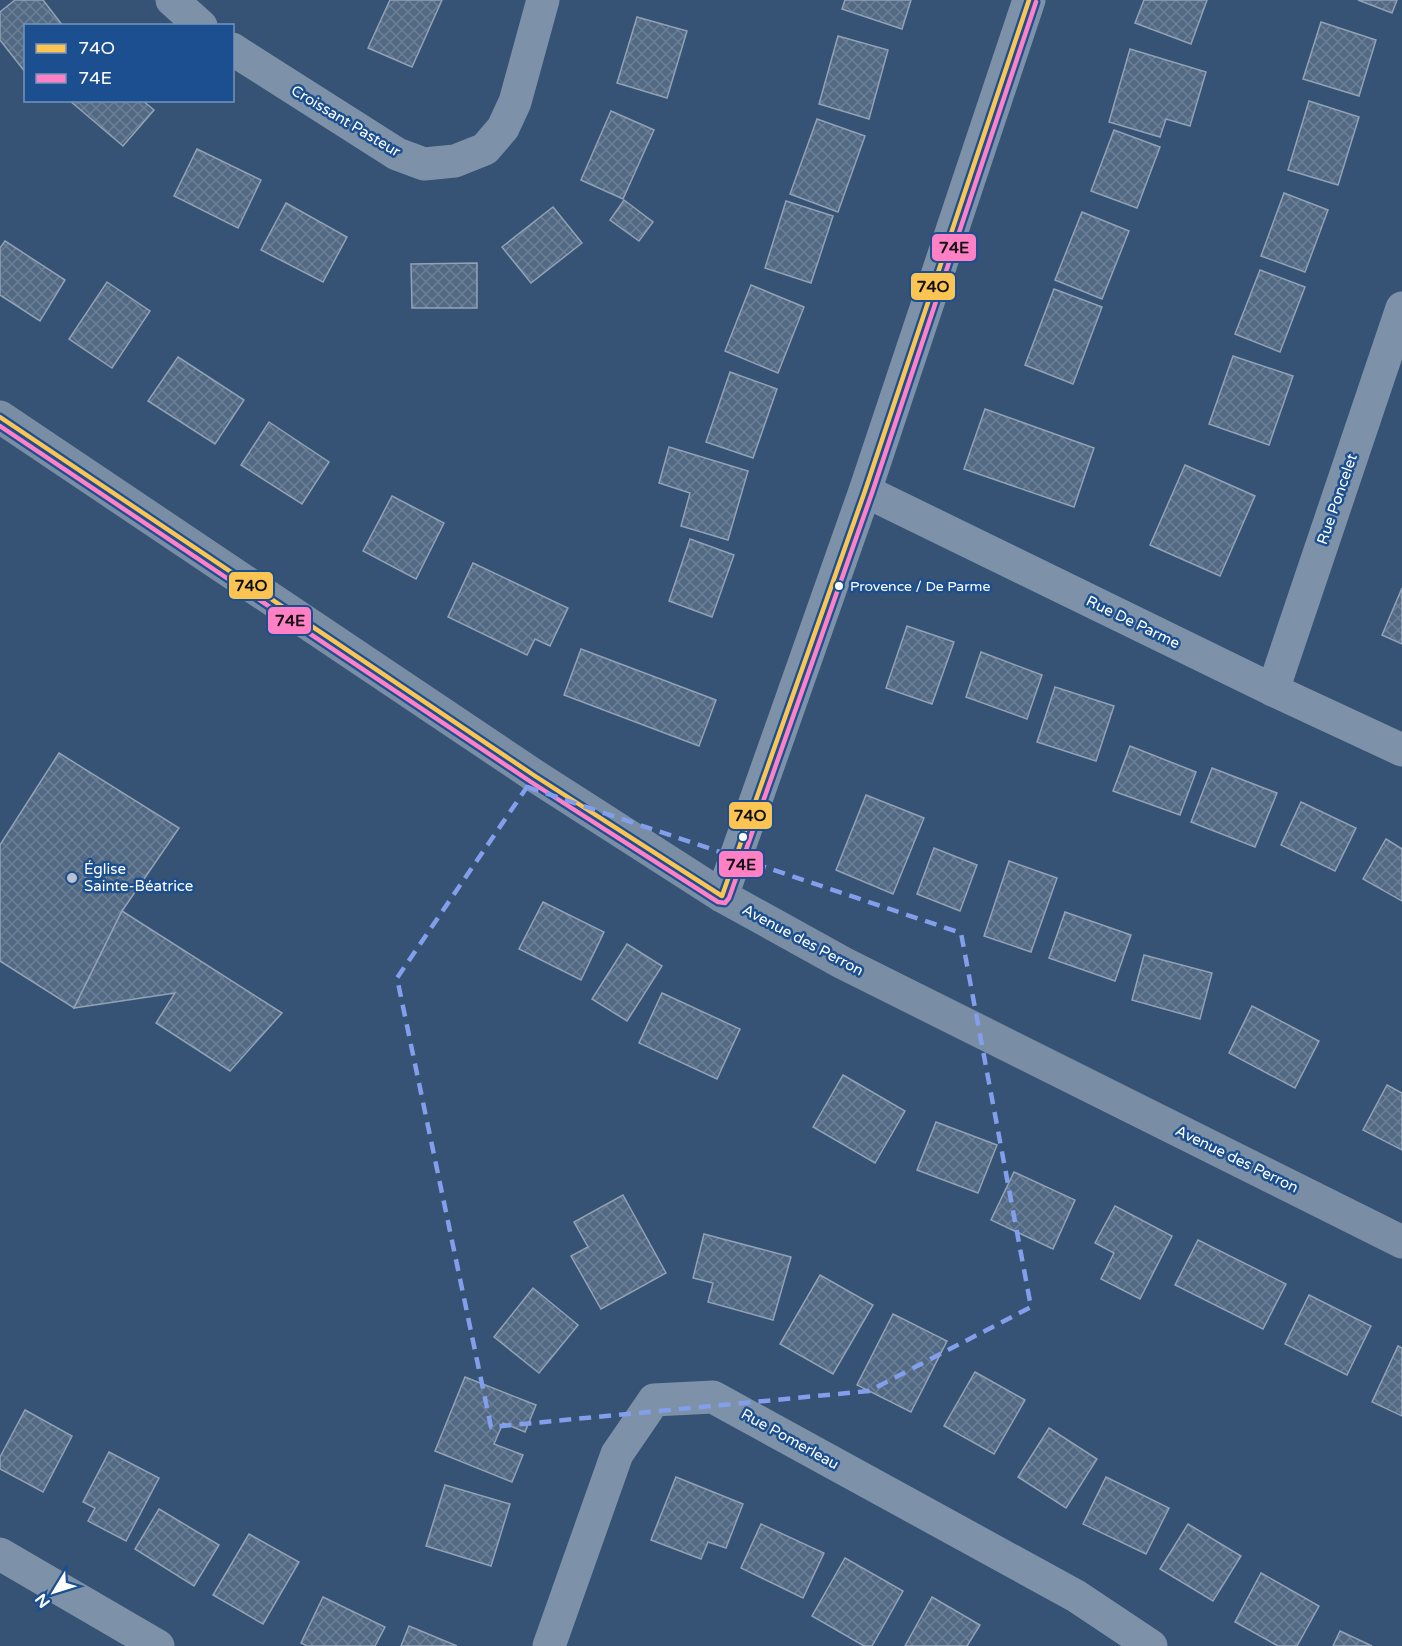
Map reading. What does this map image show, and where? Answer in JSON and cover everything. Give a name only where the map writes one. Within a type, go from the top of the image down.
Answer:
[{"type":"street","points":[[172,0],[199,24]]},
{"type":"street","name":"Croissant Pasteur","points":[[234,50],[398,154],[424,164],[455,160],[485,149],[503,128],[515,102],[543,0]]},
{"type":"street","points":[[722,896],[865,491],[1029,0]]},
{"type":"street","name":"Rue Poncelet","points":[[1272,690],[1402,308]]},
{"type":"street","name":"Avenue des Perron","points":[[0,417],[535,776],[722,896],[843,963],[1402,1242]]},
{"type":"street","name":"Rue De Parme","points":[[865,491],[1272,690],[1402,750]]},
{"type":"street","name":"Rue Pomerleau","points":[[549,1646],[617,1454],[654,1400],[713,1397],[1076,1596],[1151,1646]]},
{"type":"street","points":[[0,1554],[158,1646]]},
{"type":"highlighted area","points":[[527,787],[961,933],[1031,1307],[869,1391],[491,1427],[397,978]]},
{"type":"building","points":[[15,0],[43,0],[61,24],[24,24],[24,70],[0,40],[0,12]]},
{"type":"building","points":[[390,0],[442,0],[412,67],[368,48]]},
{"type":"building","points":[[845,0],[911,0],[902,29],[842,9]]},
{"type":"building","points":[[1144,0],[1207,0],[1191,44],[1135,23]]},
{"type":"building","points":[[1358,0],[1397,0],[1392,13]]},
{"type":"building","points":[[637,17],[687,31],[667,98],[617,83]]},
{"type":"building","points":[[1321,22],[1376,40],[1359,96],[1303,79]]},
{"type":"building","points":[[838,36],[888,50],[869,119],[819,104]]},
{"type":"building","points":[[1130,49],[1206,72],[1190,126],[1166,119],[1160,137],[1109,122]]},
{"type":"building","points":[[1309,101],[1359,117],[1338,185],[1288,170]]},
{"type":"building","points":[[71,102],[144,102],[154,110],[123,146]]},
{"type":"building","points":[[611,111],[654,130],[623,199],[581,180]]},
{"type":"building","points":[[817,119],[865,136],[838,212],[790,194]]},
{"type":"building","points":[[1114,130],[1160,147],[1137,208],[1091,191]]},
{"type":"building","points":[[197,149],[261,180],[238,228],[174,196]]},
{"type":"building","points":[[1284,193],[1328,210],[1305,272],[1261,256]]},
{"type":"building","points":[[624,200],[653,222],[639,241],[610,220]]},
{"type":"building","points":[[786,201],[833,216],[811,283],[765,268]]},
{"type":"building","points":[[286,203],[347,237],[323,282],[261,250]]},
{"type":"building","points":[[553,207],[582,243],[531,283],[502,247]]},
{"type":"building","points":[[1082,212],[1129,231],[1102,299],[1055,280]]},
{"type":"building","points":[[5,241],[65,280],[40,321],[0,295],[0,248]]},
{"type":"building","points":[[477,263],[477,308],[412,308],[411,264]]},
{"type":"building","points":[[1260,270],[1305,287],[1280,352],[1235,334]]},
{"type":"building","points":[[107,282],[150,311],[112,368],[69,339]]},
{"type":"building","points":[[751,285],[804,307],[778,373],[725,351]]},
{"type":"building","points":[[1054,289],[1102,307],[1073,384],[1025,365]]},
{"type":"building","points":[[1233,356],[1293,376],[1269,445],[1209,424]]},
{"type":"building","points":[[178,357],[244,400],[215,444],[148,401]]},
{"type":"building","points":[[730,372],[777,389],[753,458],[706,442]]},
{"type":"building","points":[[985,409],[1094,448],[1074,507],[964,469]]},
{"type":"building","points":[[269,422],[329,462],[302,504],[241,465]]},
{"type":"building","points":[[669,447],[748,471],[728,540],[681,526],[690,493],[659,483]]},
{"type":"building","points":[[1185,465],[1255,496],[1220,576],[1150,545]]},
{"type":"building","points":[[392,496],[444,523],[416,579],[363,551]]},
{"type":"building","points":[[690,539],[734,555],[712,617],[669,601]]},
{"type":"building","points":[[473,563],[568,608],[550,646],[535,639],[527,655],[448,617]]},
{"type":"building","points":[[1402,588],[1402,644],[1382,635]]},
{"type":"building","points":[[907,626],[954,642],[932,704],[886,688]]},
{"type":"building","points":[[581,649],[716,700],[699,746],[564,695]]},
{"type":"building","points":[[981,652],[1042,675],[1027,719],[966,697]]},
{"type":"building","points":[[1055,687],[1114,706],[1096,761],[1037,742]]},
{"type":"building","points":[[1130,746],[1196,772],[1180,815],[1113,791]]},
{"type":"building","name":"Église Sainte-Béatrice","points":[[59,753],[179,828],[122,911],[74,1008],[0,961],[0,845]]},
{"type":"building","points":[[1212,768],[1277,793],[1255,847],[1191,822]]},
{"type":"building","points":[[866,795],[924,818],[893,894],[836,870]]},
{"type":"building","points":[[1301,802],[1356,828],[1335,871],[1281,845]]},
{"type":"building","points":[[1386,839],[1402,849],[1402,901],[1363,879]]},
{"type":"building","points":[[934,848],[977,865],[960,911],[917,894]]},
{"type":"building","points":[[1009,861],[1057,878],[1031,952],[984,936]]},
{"type":"building","points":[[543,902],[604,932],[581,980],[519,949]]},
{"type":"building","points":[[122,911],[282,1013],[230,1071],[156,1023],[175,993],[74,1008]]},
{"type":"building","points":[[1065,912],[1131,935],[1115,981],[1049,958]]},
{"type":"building","points":[[627,944],[662,966],[627,1021],[592,999]]},
{"type":"building","points":[[1144,955],[1212,973],[1200,1019],[1132,1000]]},
{"type":"building","points":[[662,993],[740,1029],[717,1079],[639,1043]]},
{"type":"building","points":[[1252,1006],[1319,1041],[1295,1088],[1229,1053]]},
{"type":"building","points":[[843,1075],[905,1111],[875,1163],[813,1127]]},
{"type":"building","points":[[1387,1085],[1402,1093],[1402,1150],[1363,1130]]},
{"type":"building","points":[[936,1122],[997,1145],[978,1193],[917,1170]]},
{"type":"building","points":[[1014,1172],[1075,1200],[1053,1249],[991,1220]]},
{"type":"building","points":[[623,1195],[666,1273],[601,1309],[571,1256],[588,1247],[574,1222]]},
{"type":"building","points":[[1115,1206],[1172,1236],[1140,1299],[1101,1279],[1114,1253],[1095,1243]]},
{"type":"building","points":[[704,1234],[791,1257],[773,1320],[708,1302],[713,1283],[693,1278]]},
{"type":"building","points":[[1198,1240],[1286,1284],[1263,1329],[1175,1285]]},
{"type":"building","points":[[820,1275],[873,1305],[833,1374],[780,1344]]},
{"type":"building","points":[[533,1288],[578,1325],[539,1373],[494,1337]]},
{"type":"building","points":[[1309,1295],[1371,1326],[1347,1375],[1285,1344]]},
{"type":"building","points":[[893,1314],[947,1341],[911,1412],[857,1385]]},
{"type":"building","points":[[1398,1346],[1402,1348],[1402,1416],[1372,1402]]},
{"type":"building","points":[[975,1372],[1025,1400],[994,1454],[944,1426]]},
{"type":"building","points":[[465,1377],[536,1405],[525,1432],[503,1423],[494,1444],[523,1455],[512,1482],[435,1451]]},
{"type":"building","points":[[25,1410],[72,1436],[43,1492],[0,1469],[0,1457]]},
{"type":"building","points":[[1049,1428],[1097,1459],[1066,1508],[1018,1477]]},
{"type":"building","points":[[109,1452],[159,1478],[126,1541],[88,1521],[95,1508],[83,1502]]},
{"type":"building","points":[[676,1477],[743,1504],[726,1548],[708,1542],[701,1559],[651,1540]]},
{"type":"building","points":[[1106,1477],[1169,1508],[1146,1554],[1083,1524]]},
{"type":"building","points":[[445,1485],[510,1504],[491,1566],[426,1546]]},
{"type":"building","points":[[159,1509],[219,1545],[194,1586],[135,1549]]},
{"type":"building","points":[[761,1524],[824,1553],[803,1598],[741,1568]]},
{"type":"building","points":[[1188,1524],[1241,1556],[1213,1601],[1160,1569]]},
{"type":"building","points":[[249,1534],[299,1562],[263,1624],[213,1595]]},
{"type":"building","points":[[845,1558],[903,1591],[872,1646],[864,1646],[812,1616]]},
{"type":"building","points":[[1261,1573],[1319,1606],[1297,1646],[1278,1646],[1235,1622]]},
{"type":"building","points":[[323,1597],[385,1627],[375,1646],[307,1646],[301,1643]]},
{"type":"building","points":[[932,1597],[980,1625],[967,1646],[905,1646]]},
{"type":"building","points":[[409,1626],[457,1646],[401,1646]]},
{"type":"building","points":[[1340,1631],[1372,1646],[1333,1646]]},
{"type":"transit line","name":"74O","points":[[0,417],[535,776],[722,896],[865,491],[1029,0]]},
{"type":"transit line","name":"74E","points":[[0,426],[531,782],[718,902],[725,903],[729,898],[872,493],[1036,2]]},
{"type":"place","name":"Provence / De Parme","points":[[839,586]]},
{"type":"place","name":"Église Sainte-Béatrice","points":[[72,878]]}]
